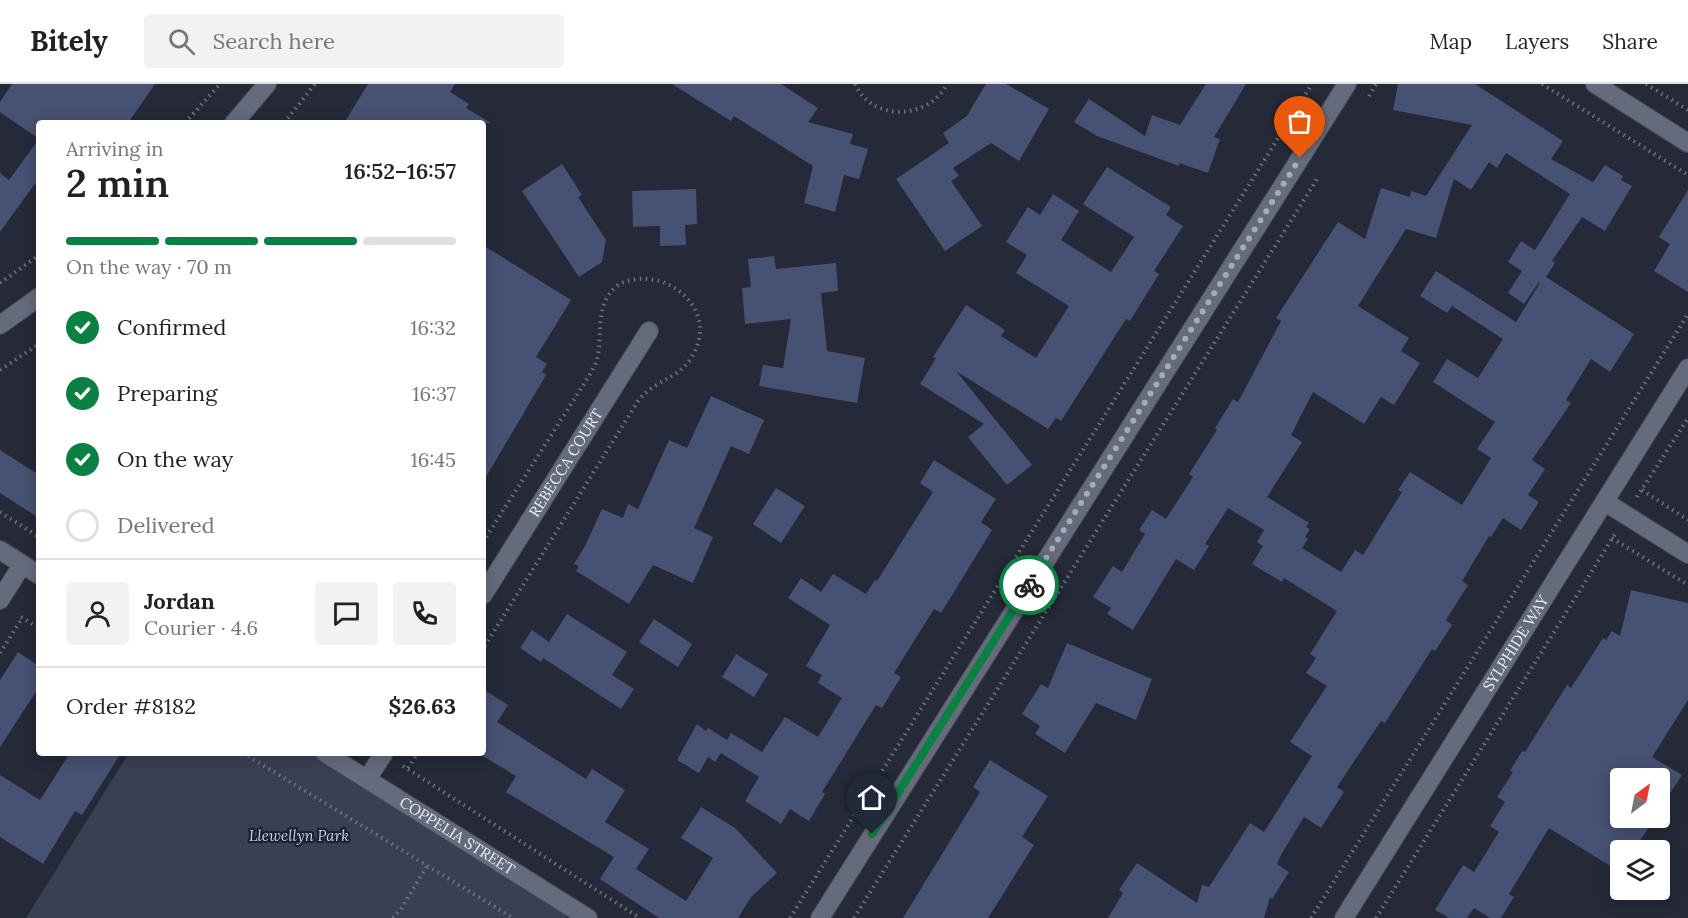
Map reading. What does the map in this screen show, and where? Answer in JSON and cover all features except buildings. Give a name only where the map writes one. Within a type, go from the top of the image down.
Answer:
[{"type":"street","points":[[237,120],[267,84]]},
{"type":"street","points":[[820,918],[1347,84]]},
{"type":"street","points":[[1595,84],[1688,142]]},
{"type":"street","points":[[0,325],[36,299]]},
{"type":"street","name":"REBECCA COURT","points":[[486,590],[649,331]]},
{"type":"street","name":"SYLPHIDE WAY","points":[[1344,918],[1688,368]]},
{"type":"street","points":[[1605,502],[1688,554]]},
{"type":"street","points":[[0,550],[36,573]]},
{"type":"street","points":[[0,600],[22,565]]},
{"type":"street","name":"COPPELIA STREET","points":[[330,756],[588,918]]},
{"type":"street","points":[[367,779],[391,757]]},
{"type":"path","points":[[188,120],[220,84]]},
{"type":"path","points":[[286,120],[315,84]]},
{"type":"path","points":[[855,84],[863,97],[872,104],[885,111],[901,113],[916,110],[930,103],[940,96],[947,84]]},
{"type":"path","points":[[790,918],[1312,84]]},
{"type":"path","points":[[1365,102],[1376,84]]},
{"type":"path","points":[[1542,84],[1688,175]]},
{"type":"path","points":[[1646,84],[1688,110]]},
{"type":"path","points":[[854,918],[1323,170]]},
{"type":"path","points":[[0,283],[36,257]]},
{"type":"path","points":[[1311,918],[1688,315]]},
{"type":"path","points":[[0,370],[36,346]]},
{"type":"path","points":[[1637,498],[1688,418]]},
{"type":"path","points":[[1642,490],[1688,520]]},
{"type":"path","points":[[0,512],[36,535]]},
{"type":"path","points":[[1376,918],[1616,532]]},
{"type":"path","points":[[1612,538],[1688,585]]},
{"type":"path","points":[[15,613],[36,626]]},
{"type":"path","points":[[0,653],[22,618]]},
{"type":"path","points":[[248,756],[513,918]]},
{"type":"path","points":[[408,768],[416,756]]},
{"type":"path","points":[[391,757],[640,918]]},
{"type":"path","points":[[393,918],[427,866]]},
{"type":"green space","name":"Llewellyn Park","points":[[127,756],[330,756],[572,907],[565,918],[26,918]]},
{"type":"way so far","points":[[1029,585],[1300,158]]},
{"type":"route","points":[[872,834],[1029,585]]}]
